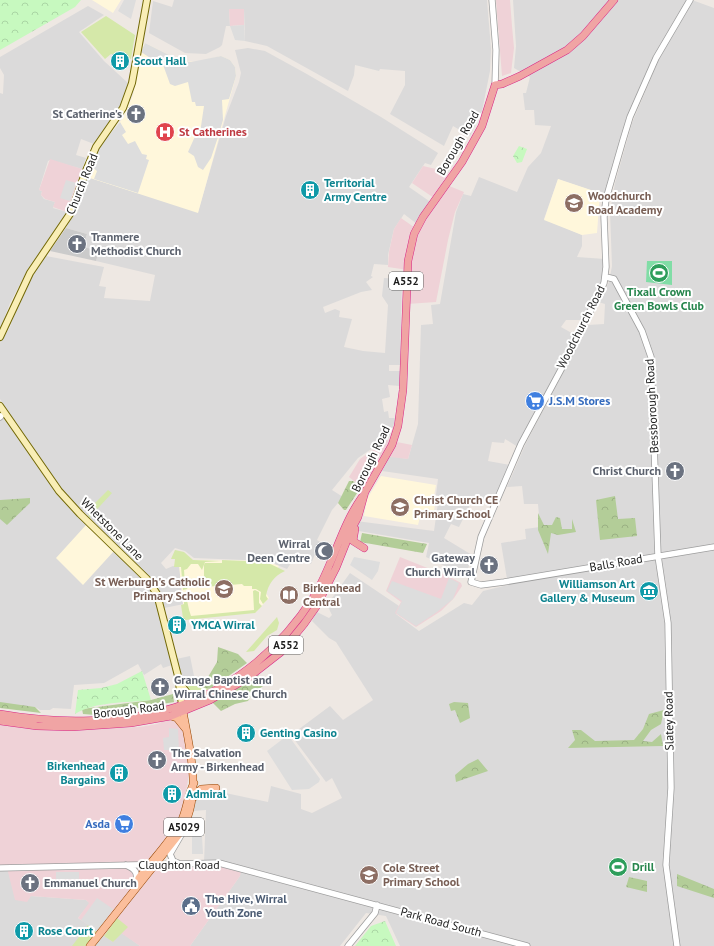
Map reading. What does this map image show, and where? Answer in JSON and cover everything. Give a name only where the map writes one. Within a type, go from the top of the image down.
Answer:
[{"type":"highway","points":[[495,85],[520,76],[567,50],[583,36],[614,0]]},
{"type":"highway","name":"Borough Road","points":[[0,720],[37,726],[72,727],[131,723],[170,716],[183,708],[192,708],[216,697],[249,677],[288,643],[316,606],[336,568],[358,517],[365,492],[392,444],[401,413],[407,270],[414,234],[423,217],[462,162],[482,126],[495,85]]},
{"type":"highway","name":"A552","points":[[0,714],[48,720],[87,720],[127,717],[183,708],[197,698],[245,671],[284,637],[300,617],[320,587],[347,522],[365,492]]},
{"type":"highway","points":[[358,517],[353,541],[364,548]]},
{"type":"main road","name":"Church Road","points":[[0,337],[30,273],[67,221],[96,146],[123,108],[132,83],[147,0]]},
{"type":"main road","name":"Whetstone Lane","points":[[0,406],[59,491],[85,519],[147,579],[157,594],[179,682],[194,783]]},
{"type":"main road","points":[[179,682],[187,694],[197,698]]},
{"type":"main road","name":"Whetstone Lane","points":[[187,730],[187,715],[192,708]]},
{"type":"main road","points":[[170,716],[177,718],[187,730]]},
{"type":"main road","name":"A5029","points":[[90,946],[186,824],[193,798],[194,783]]},
{"type":"main road","name":"A5029","points":[[115,914],[135,883],[153,864],[180,823],[194,783]]},
{"type":"main road","points":[[193,798],[201,789],[216,788]]},
{"type":"street","name":"Borough Road","points":[[492,0],[496,50],[495,85]]},
{"type":"street","name":"Woodchurch Road","points":[[471,582],[481,536],[523,440],[571,351],[606,277],[604,217],[606,199],[620,147],[630,117],[656,58],[690,0]]},
{"type":"street","name":"Bessborough Road","points":[[606,277],[614,279],[642,331],[651,356],[656,495]]},
{"type":"street","name":"Slatey Road","points":[[656,495],[658,556],[668,631],[671,788],[666,865],[677,946]]},
{"type":"street","name":"Balls Road","points":[[471,582],[481,585],[504,582],[714,547]]},
{"type":"street","points":[[179,864],[173,861],[170,854],[183,835],[186,824]]},
{"type":"street","name":"Claughton Road","points":[[0,868],[219,863],[377,905]]},
{"type":"street","points":[[126,865],[135,870],[137,874],[135,883]]},
{"type":"street","points":[[348,946],[375,913],[377,905]]},
{"type":"street","name":"Park Road South","points":[[377,905],[527,946]]},
{"type":"shaded area","points":[[92,0],[121,0],[113,13]]},
{"type":"shaded area","points":[[124,0],[136,0],[131,19],[118,11]]},
{"type":"shaded area","points":[[174,0],[487,0],[491,49],[490,71],[482,111],[470,136],[453,126],[444,146],[390,114],[405,85],[405,71],[380,69],[379,71],[355,65],[354,75],[348,91],[267,46],[245,41],[244,9],[229,9],[230,26],[226,26],[222,45],[220,47],[206,54],[185,53],[149,33],[153,1],[172,7]]},
{"type":"shaded area","points":[[496,0],[510,0],[514,48],[511,73],[502,76]]},
{"type":"shaded area","points":[[513,0],[688,0],[654,56],[605,195],[558,179],[544,219],[582,235],[582,246],[577,257],[605,259],[605,277],[584,320],[566,320],[561,327],[577,336],[542,399],[529,393],[525,402],[537,408],[518,447],[505,439],[504,443],[492,442],[488,461],[510,465],[493,505],[473,499],[459,527],[451,524],[444,538],[472,555],[466,576],[426,557],[429,543],[353,530],[356,521],[434,531],[439,496],[436,495],[438,479],[382,471],[390,456],[408,459],[418,424],[421,325],[433,324],[431,305],[440,304],[456,212],[463,194],[471,196],[479,177],[517,192],[528,167],[541,153],[551,126],[535,125],[534,110],[525,110],[523,93],[526,93],[530,77],[514,68],[516,46]]},
{"type":"shaded area","points":[[692,0],[714,8],[714,946],[400,946],[386,916],[366,913],[340,946],[190,946],[240,876],[204,863],[206,810],[193,811],[195,799],[200,792],[216,791],[268,802],[271,786],[301,794],[301,809],[312,813],[342,798],[332,778],[326,782],[291,735],[330,706],[343,720],[373,700],[336,642],[329,638],[312,621],[317,612],[329,618],[332,615],[327,605],[350,573],[399,606],[396,614],[419,631],[464,603],[472,605],[483,591],[508,585],[501,543],[526,539],[525,529],[540,527],[538,504],[524,504],[522,486],[507,487],[526,443],[588,325],[604,324],[605,304],[598,302],[609,282],[612,266],[610,212],[615,183],[632,123],[659,59]]},
{"type":"shaded area","points":[[88,6],[104,15],[79,32],[104,61],[128,83],[125,96],[120,109],[94,144],[81,139],[76,155],[86,158],[82,169],[50,160],[48,161],[39,190],[42,191],[41,195],[44,199],[55,202],[53,208],[67,212],[28,269],[10,303],[0,329],[0,93],[3,94],[4,75],[0,68],[0,57]]},
{"type":"shaded area","points":[[229,9],[244,9],[244,25],[230,26]]},
{"type":"shaded area","points":[[244,25],[245,41],[235,40],[230,26]]},
{"type":"shaded area","name":"St Catherines","points":[[145,43],[181,61],[197,62],[221,56],[230,60],[235,67],[236,76],[198,213],[87,177],[100,146],[123,118],[133,95],[142,47]]},
{"type":"shaded area","points":[[145,43],[169,55],[167,60],[171,63],[173,57],[181,61],[191,62],[221,56],[230,60],[235,67],[236,76],[229,99],[222,100],[223,120],[218,137],[211,158],[203,170],[198,167],[194,156],[188,152],[197,132],[200,133],[204,106],[196,106],[195,102],[192,102],[188,82],[175,86],[170,84],[162,62],[155,61],[141,52]]},
{"type":"shaded area","points":[[248,48],[265,51],[305,73],[381,117],[438,153],[431,165],[425,163],[409,187],[432,203],[417,224],[404,214],[394,229],[388,255],[388,265],[374,264],[371,276],[373,277],[366,282],[372,290],[361,292],[323,307],[325,313],[335,309],[340,311],[339,317],[352,319],[344,347],[363,351],[385,353],[388,305],[382,296],[384,278],[402,279],[400,365],[389,365],[389,371],[400,371],[400,386],[388,385],[390,397],[382,399],[384,412],[388,411],[389,418],[395,418],[394,424],[389,437],[358,458],[332,490],[343,497],[332,510],[317,540],[320,542],[311,564],[295,557],[287,569],[267,561],[194,558],[185,551],[175,548],[161,563],[166,569],[173,566],[181,567],[184,604],[159,609],[172,660],[190,656],[194,676],[180,679],[175,664],[163,668],[161,664],[144,675],[138,664],[104,683],[74,685],[71,709],[53,708],[50,710],[40,710],[35,707],[15,706],[0,703],[0,420],[8,412],[0,399],[0,343],[10,327],[23,292],[33,274],[46,256],[104,267],[99,286],[106,287],[104,298],[150,301],[155,275],[96,261],[99,251],[83,248],[87,234],[66,228],[78,206],[87,177],[198,212],[226,116],[239,82],[241,73],[235,50]]},
{"type":"shaded area","points":[[120,122],[126,132],[122,135],[128,144],[135,141],[142,154],[147,155],[146,159],[149,160],[138,193],[94,179],[97,171],[91,166],[93,161],[100,146]]},
{"type":"shaded area","points":[[50,159],[82,169],[67,212],[53,207],[55,202],[45,199],[41,195],[42,191],[39,190]]},
{"type":"shaded area","points":[[423,166],[449,172],[442,183],[464,192],[455,212],[436,302],[407,304],[408,270],[388,267],[389,252],[394,229],[401,218],[418,230],[437,200],[412,183]]},
{"type":"shaded area","name":"Woodchurch Road Academy","points":[[558,179],[600,193],[597,233],[582,235],[544,220]]},
{"type":"shaded area","points":[[66,180],[76,183],[70,201],[60,198]]},
{"type":"shaded area","points":[[66,228],[87,234],[83,247],[99,251],[96,261],[50,251]]},
{"type":"shaded area","points":[[387,440],[412,445],[408,459],[390,457],[382,454],[363,488],[349,477],[360,459]]},
{"type":"shaded area","name":"Christ Church CE Primary School","points":[[381,476],[436,485],[434,496],[436,498],[433,517],[420,517],[418,525],[364,516],[367,499]]},
{"type":"shaded area","points":[[86,525],[114,551],[83,585],[56,558]]},
{"type":"shaded area","points":[[354,557],[380,562],[378,571],[372,580],[350,565]]},
{"type":"shaded area","points":[[400,557],[450,577],[461,583],[462,586],[454,598],[441,611],[416,627],[395,613],[401,602],[386,591]]},
{"type":"shaded area","name":"St Werburgh's Catholic Primary School","points":[[187,560],[266,561],[279,566],[270,578],[266,593],[269,598],[256,612],[186,618],[184,614],[179,565]]},
{"type":"shaded area","points":[[449,578],[459,583],[453,599],[416,626],[396,613],[402,601],[387,591],[392,581],[441,599]]},
{"type":"shaded area","points":[[170,718],[181,726],[185,735],[190,768],[183,810],[176,826],[153,864],[219,863],[242,868],[240,876],[190,946],[140,946],[121,933],[113,942],[78,918],[89,903],[86,900],[31,896],[27,902],[15,900],[7,868],[0,868],[0,723],[20,728],[46,730],[140,727],[157,724]]},
{"type":"shaded area","points":[[169,728],[178,729],[179,750],[164,750],[163,738],[169,737]]},
{"type":"shaded area","points":[[288,735],[320,779],[319,782],[309,789],[292,790],[267,751]]},
{"type":"shaded area","points":[[192,836],[202,836],[203,854],[192,854]]},
{"type":"shaded area","points":[[0,868],[7,868],[31,896],[86,900],[90,903],[78,918],[113,942],[121,932],[140,946],[0,946]]},
{"type":"shaded area","points":[[56,872],[79,872],[79,879],[56,879]]},
{"type":"shaded area","points":[[97,898],[113,909],[97,932],[81,920]]},
{"type":"green space","points":[[0,0],[81,0],[75,7],[0,50]]},
{"type":"green space","points":[[106,16],[135,35],[131,59],[111,54],[105,59],[81,32]]},
{"type":"green space","points":[[519,146],[527,149],[522,162],[517,163],[513,156]]},
{"type":"green space","name":"Tixall Crown Green Bowls Club","points":[[647,261],[672,261],[672,285],[646,282]]},
{"type":"green space","points":[[349,481],[353,481],[361,487],[346,510],[344,510],[338,503]]},
{"type":"green space","points":[[108,490],[112,493],[89,518],[88,510]]},
{"type":"green space","points":[[615,496],[618,519],[635,518],[637,536],[600,540],[596,500]]},
{"type":"green space","points":[[30,498],[30,503],[7,525],[0,519],[0,500]]},
{"type":"green space","points":[[538,513],[544,525],[552,525],[556,517],[560,518],[562,529],[572,529],[572,519],[576,532],[558,535],[551,533],[548,554],[538,530]]},
{"type":"green space","points":[[362,533],[427,544],[423,553],[360,542]]},
{"type":"green space","points":[[175,550],[184,552],[193,560],[221,561],[205,562],[202,570],[198,564],[191,564],[184,570],[185,585],[189,585],[187,589],[183,590],[181,567],[174,567],[175,559],[171,559]]},
{"type":"green space","points":[[222,560],[266,562],[285,571],[278,575],[270,584],[266,596],[268,599],[263,604],[260,599],[261,592],[256,589],[252,589],[252,586],[244,586],[242,584],[204,587],[205,563],[222,563]]},
{"type":"green space","points":[[255,590],[259,592],[259,603],[262,606],[255,613],[185,620],[183,618],[181,605],[184,604],[184,594],[191,616],[254,610],[253,591]]},
{"type":"green space","points":[[277,617],[279,623],[277,630],[267,636],[254,651],[246,652]]},
{"type":"green space","points":[[218,647],[238,654],[247,663],[210,689],[202,687],[217,662]]},
{"type":"green space","points":[[142,671],[151,700],[112,703],[92,707],[75,714],[78,690],[101,688],[117,684]]},
{"type":"green space","points":[[258,675],[266,684],[253,693],[248,701],[235,704],[221,711],[212,702]]},
{"type":"green space","points":[[206,679],[202,687],[210,689],[196,694],[188,689],[187,682]]},
{"type":"green space","points":[[173,694],[174,702],[96,715],[83,714],[82,709],[151,700]]},
{"type":"green space","points":[[0,702],[35,707],[41,713],[0,708]]},
{"type":"green space","points":[[454,702],[468,703],[470,718],[460,723],[455,710],[451,711],[449,704]]},
{"type":"green space","points":[[664,710],[661,724],[651,730],[643,741],[652,742],[661,734],[663,746],[568,748],[575,740],[572,730],[581,730],[595,741],[634,740],[643,729],[649,714]]},
{"type":"green space","points":[[478,759],[488,771],[456,782],[455,775],[468,764]]},
{"type":"green space","points":[[677,874],[714,889],[714,898],[677,886]]},
{"type":"green space","points":[[629,877],[647,881],[647,892],[626,887]]},
{"type":"green space","points":[[117,918],[128,927],[113,942],[104,936]]},
{"type":"green space","points":[[385,921],[396,946],[355,946],[371,926]]},
{"type":"green space","points":[[88,925],[97,932],[86,946],[72,946]]},
{"type":"place","name":"Scout Hall","points":[[120,61]]},
{"type":"place","name":"St Catherine's","points":[[136,114]]},
{"type":"place","name":"St Catherines","points":[[165,132]]},
{"type":"place","name":"Territorial Army Centre","points":[[310,190]]},
{"type":"place","name":"Woodchurch Road Academy","points":[[574,203]]},
{"type":"place","name":"Tranmere Methodist Church","points":[[77,244]]},
{"type":"place","name":"Tixall Crown Green Bowls Club","points":[[659,273]]},
{"type":"place","name":"J.S.M Stores","points":[[535,401]]},
{"type":"place","name":"Christ Church","points":[[675,471]]},
{"type":"place","name":"Christ Church CE Primary School","points":[[400,507]]},
{"type":"place","name":"Wirral Deen Centre","points":[[324,551]]},
{"type":"place","name":"Gateway Church Wirral","points":[[489,565]]},
{"type":"place","name":"St Werburgh's Catholic Primary School","points":[[224,589]]},
{"type":"place","name":"Williamson Art Gallery & Museum","points":[[649,591]]},
{"type":"place","name":"Birkenhead Central","points":[[289,595]]},
{"type":"place","name":"YMCA Wirral","points":[[177,625]]},
{"type":"place","name":"Grange Baptist and Wirral Chinese Church","points":[[160,687]]},
{"type":"place","name":"Genting Casino","points":[[246,733]]},
{"type":"place","name":"The Salvation Army - Birkenhead","points":[[157,760]]},
{"type":"place","name":"Birkenhead Bargains","points":[[119,773]]},
{"type":"place","name":"Admiral","points":[[172,794]]},
{"type":"place","name":"Asda","points":[[124,824]]},
{"type":"place","name":"Drill","points":[[618,867]]},
{"type":"place","name":"Cole Street Primary School","points":[[369,875]]},
{"type":"place","name":"Emmanuel Church","points":[[30,883]]},
{"type":"place","name":"The Hive, Wirral Youth Zone","points":[[191,906]]},
{"type":"place","name":"Rose Court","points":[[24,931]]}]
